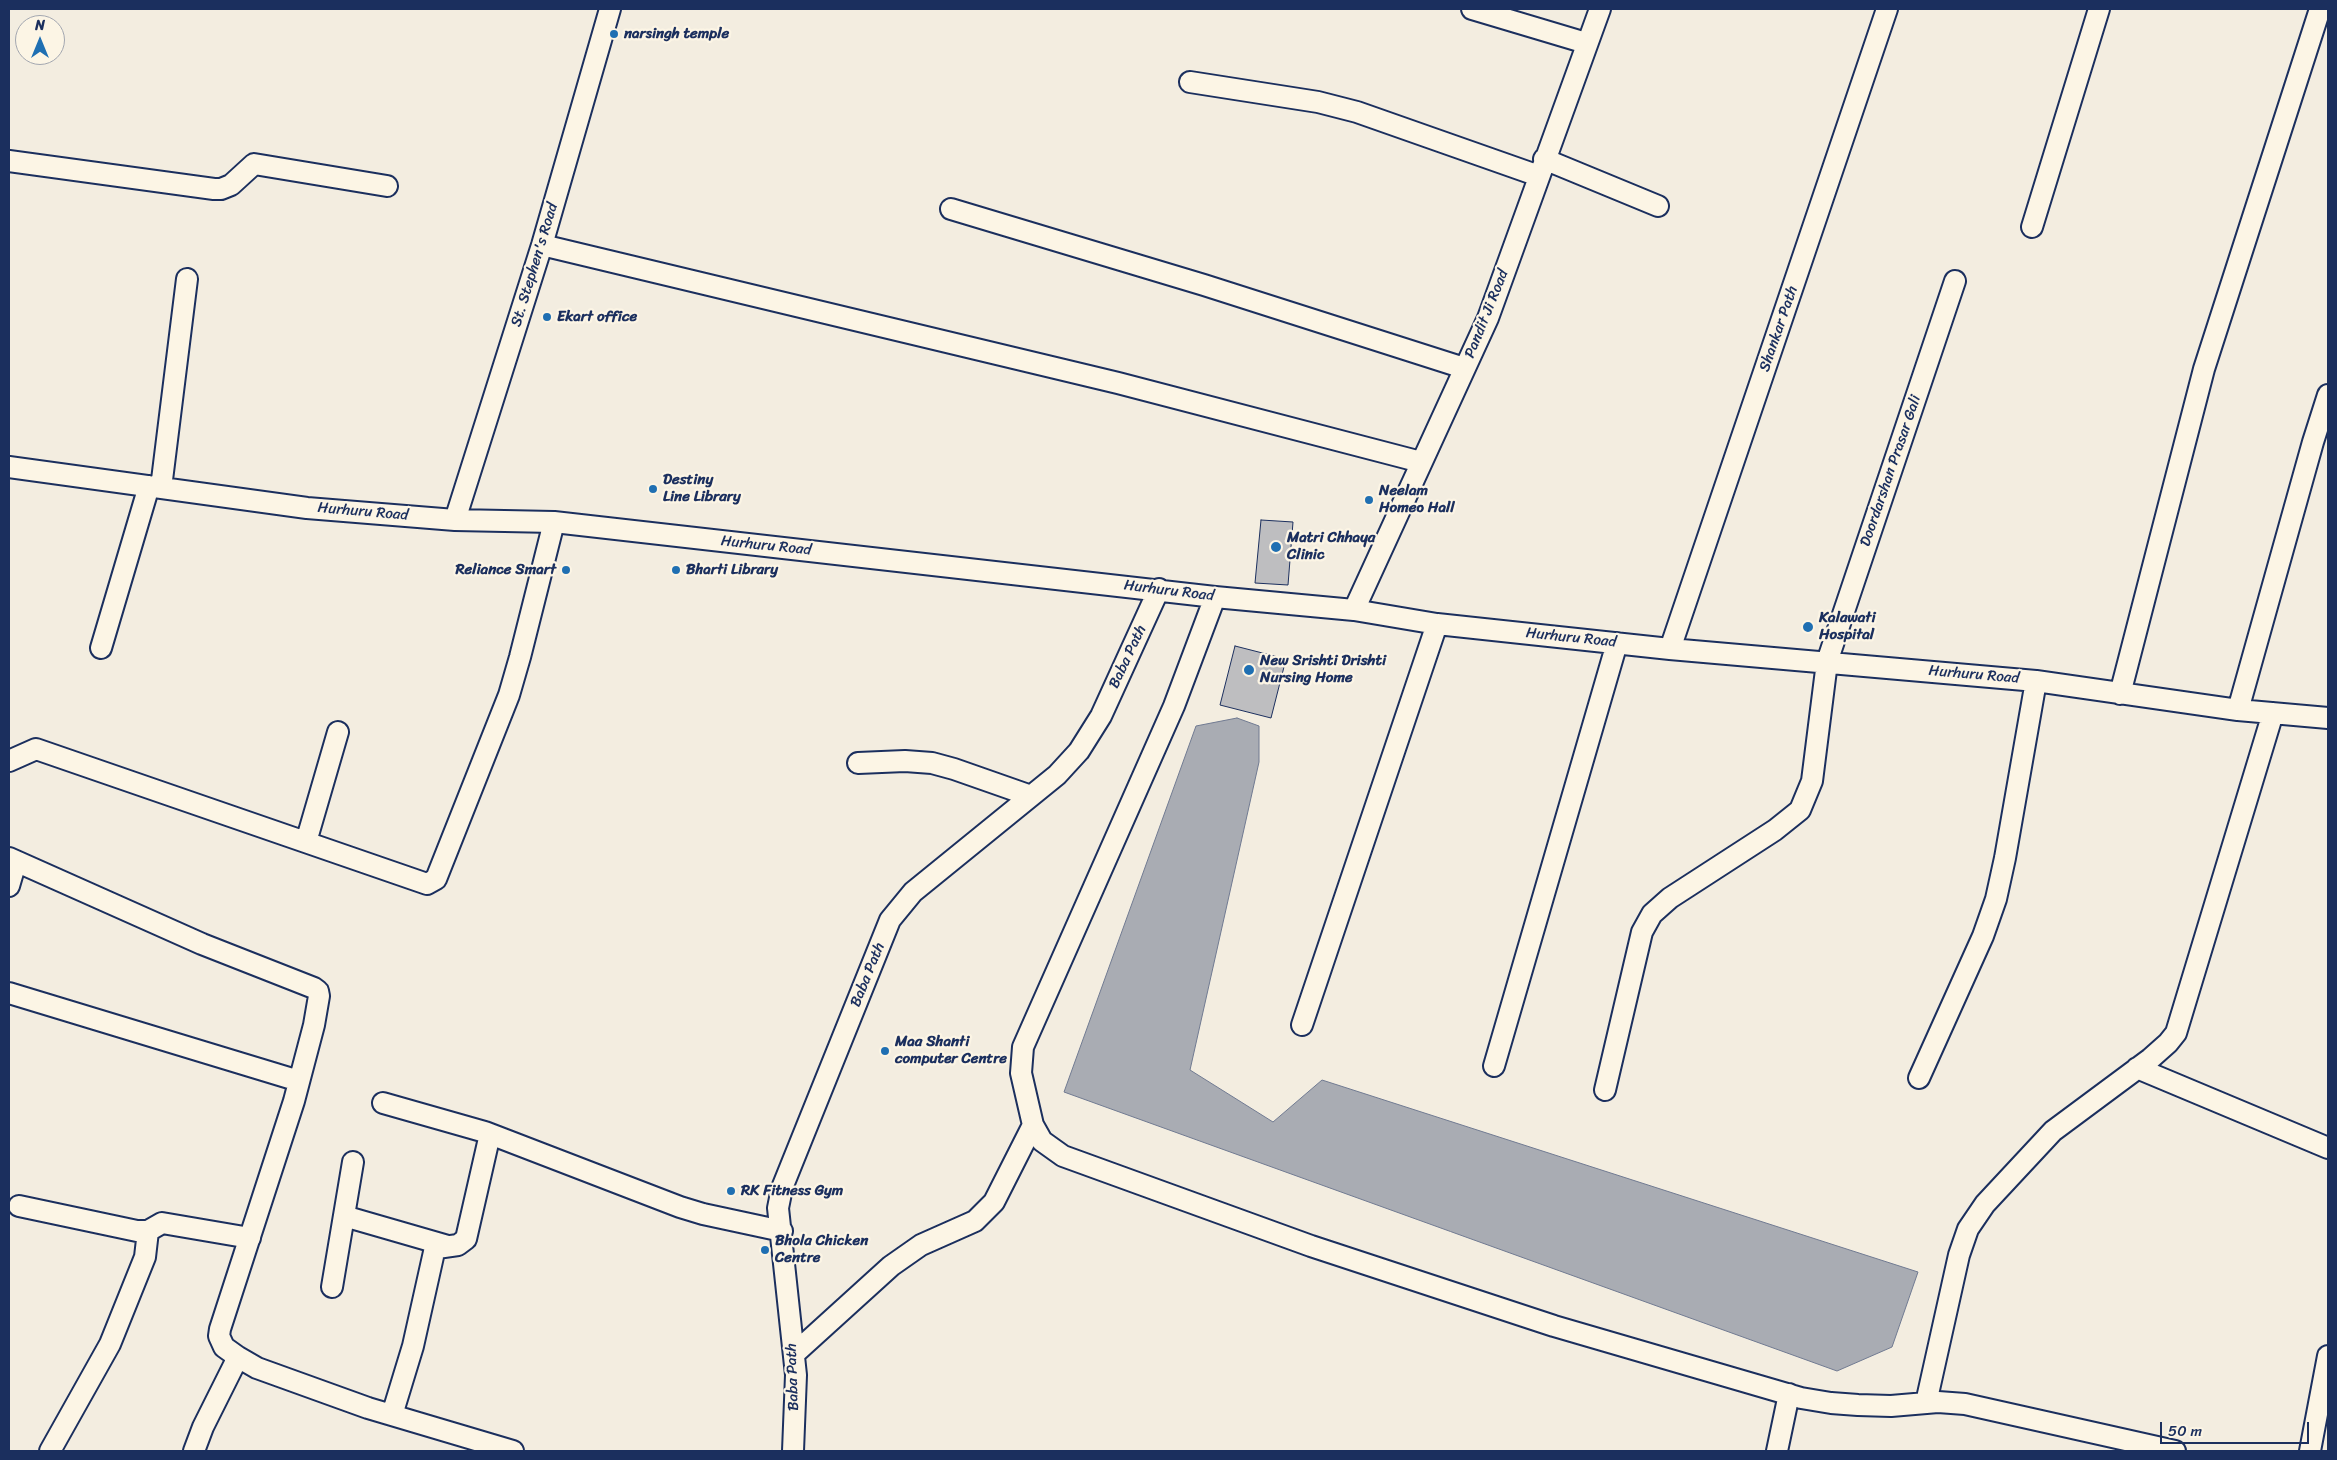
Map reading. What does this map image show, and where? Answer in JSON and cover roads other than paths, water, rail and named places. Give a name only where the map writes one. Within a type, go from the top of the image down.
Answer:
[{"type":"street","name":"St. Stephen's Road","points":[[455,520],[542,245],[610,9]]},
{"type":"street","points":[[1472,9],[1586,43]]},
{"type":"street","name":"Pandit Ji Road","points":[[1354,610],[1488,318],[1586,43],[1600,9]]},
{"type":"street","name":"Shankar Path","points":[[1670,649],[1887,9]]},
{"type":"street","points":[[2032,227],[2099,9]]},
{"type":"street","points":[[2120,694],[2204,369],[2320,9]]},
{"type":"street","points":[[1190,82],[1318,102],[1357,112],[1658,206]]},
{"type":"street","points":[[9,161],[214,189],[221,189],[231,185],[254,164],[387,186]]},
{"type":"street","points":[[951,209],[1464,368]]},
{"type":"street","points":[[542,245],[1118,383],[1421,462]]},
{"type":"street","points":[[101,648],[155,487],[187,279]]},
{"type":"street","name":"Doordarshan Prasar Gali","points":[[1605,1090],[1642,932],[1652,914],[1670,898],[1775,830],[1800,810],[1812,781],[1827,662],[1955,281]]},
{"type":"street","points":[[2238,710],[2310,451],[2328,395]]},
{"type":"street","name":"Hurhuru Road","points":[[9,467],[307,508],[455,520],[554,522],[1159,589],[1215,597],[1354,610],[1437,624],[1670,649],[2036,680],[2120,694],[2238,710],[2328,718]]},
{"type":"street","points":[[9,760],[36,749],[427,884],[436,880],[509,695],[554,522]]},
{"type":"street","name":"Baba Path","points":[[793,1451],[796,1375],[782,1230],[778,1208],[782,1188],[890,920],[913,892],[1057,775],[1079,751],[1101,716],[1159,589]]},
{"type":"street","points":[[1215,597],[1174,706],[1023,1047],[1021,1073],[1033,1125],[1042,1141],[1063,1156],[1311,1246],[1554,1326],[1789,1394],[1831,1403],[1891,1406],[1926,1403],[1965,1404],[2175,1451]]},
{"type":"street","points":[[1302,1025],[1437,624]]},
{"type":"street","points":[[1494,1066],[1618,643]]},
{"type":"street","points":[[1919,1078],[1983,936],[1996,899],[2036,680]]},
{"type":"street","points":[[1926,1403],[1958,1255],[1968,1229],[1985,1204],[2053,1131],[2137,1068],[2168,1043],[2176,1032],[2273,713]]},
{"type":"street","points":[[306,842],[338,732]]},
{"type":"street","points":[[858,764],[905,761],[932,764],[954,769],[1031,796]]},
{"type":"street","points":[[9,886],[12,860],[202,944],[318,991],[319,996],[299,1081],[218,1336],[224,1347],[238,1358],[257,1368],[392,1415],[513,1451]]},
{"type":"street","points":[[9,993],[299,1081]]},
{"type":"street","points":[[2137,1068],[2328,1148]]},
{"type":"street","points":[[383,1103],[490,1134],[680,1207],[703,1214],[782,1230]]},
{"type":"street","points":[[794,1354],[891,1266],[921,1245],[975,1221],[994,1202],[1033,1125]]},
{"type":"street","points":[[392,1415],[413,1346],[431,1258],[437,1248],[458,1245],[466,1240],[490,1134]]},
{"type":"street","points":[[332,1287],[353,1162]]},
{"type":"street","points":[[19,1206],[137,1231],[148,1231],[162,1223],[250,1238]]},
{"type":"street","points":[[344,1216],[448,1246]]},
{"type":"street","points":[[50,1451],[110,1344],[145,1257],[148,1231]]},
{"type":"street","points":[[2310,1451],[2328,1356]]},
{"type":"street","points":[[194,1451],[203,1427],[238,1358]]},
{"type":"street","points":[[1777,1451],[1789,1394]]},
{"type":"place","name":"narsingh temple","points":[[614,34]]},
{"type":"place","name":"Ekart office","points":[[547,317]]},
{"type":"place","name":"Destiny Line Library","points":[[653,489]]},
{"type":"place","name":"Neelam Homeo Hall","points":[[1369,500]]},
{"type":"place","name":"Matri Chhaya Clinic","points":[[1276,547]]},
{"type":"place","name":"Reliance Smart","points":[[566,570]]},
{"type":"place","name":"Bharti Library","points":[[676,570]]},
{"type":"place","name":"Kalawati Hospital","points":[[1808,627]]},
{"type":"place","name":"New Srishti Drishti Nursing Home","points":[[1249,670]]},
{"type":"place","name":"Maa Shanti computer Centre","points":[[885,1051]]},
{"type":"place","name":"RK Fitness Gym","points":[[731,1191]]},
{"type":"place","name":"Bhola Chicken Centre","points":[[765,1250]]}]
